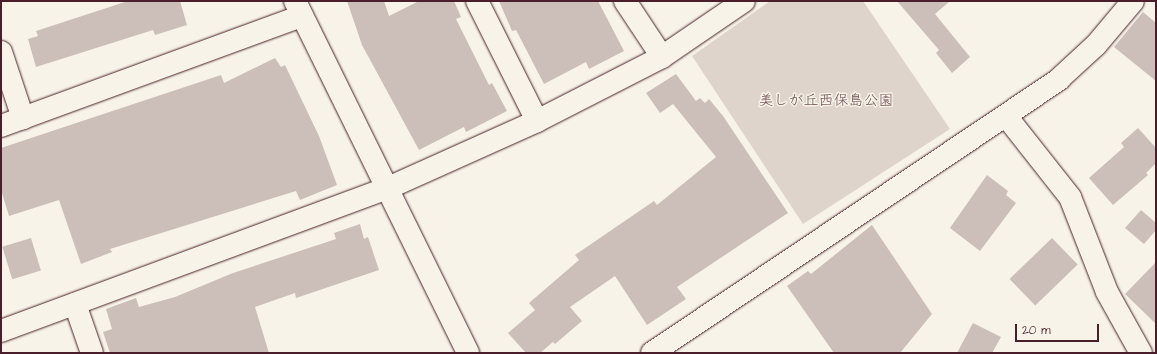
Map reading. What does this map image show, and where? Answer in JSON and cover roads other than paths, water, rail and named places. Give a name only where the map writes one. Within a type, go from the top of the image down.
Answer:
[{"type":"street","points":[[477,1],[537,121]]},
{"type":"street","points":[[625,1],[662,57]]},
{"type":"street","points":[[1,331],[388,188],[537,121],[662,57],[744,1]]},
{"type":"street","points":[[652,353],[1006,116],[1064,74],[1096,45],[1133,1]]},
{"type":"street","points":[[1,126],[298,8],[468,353]]},
{"type":"street","points":[[1,52],[23,118]]},
{"type":"street","points":[[1006,116],[1070,197],[1107,292],[1140,353]]},
{"type":"street","points":[[75,304],[92,353]]},
{"type":"park label","name":"美しが丘西保島公園","points":[[826,101]]}]
